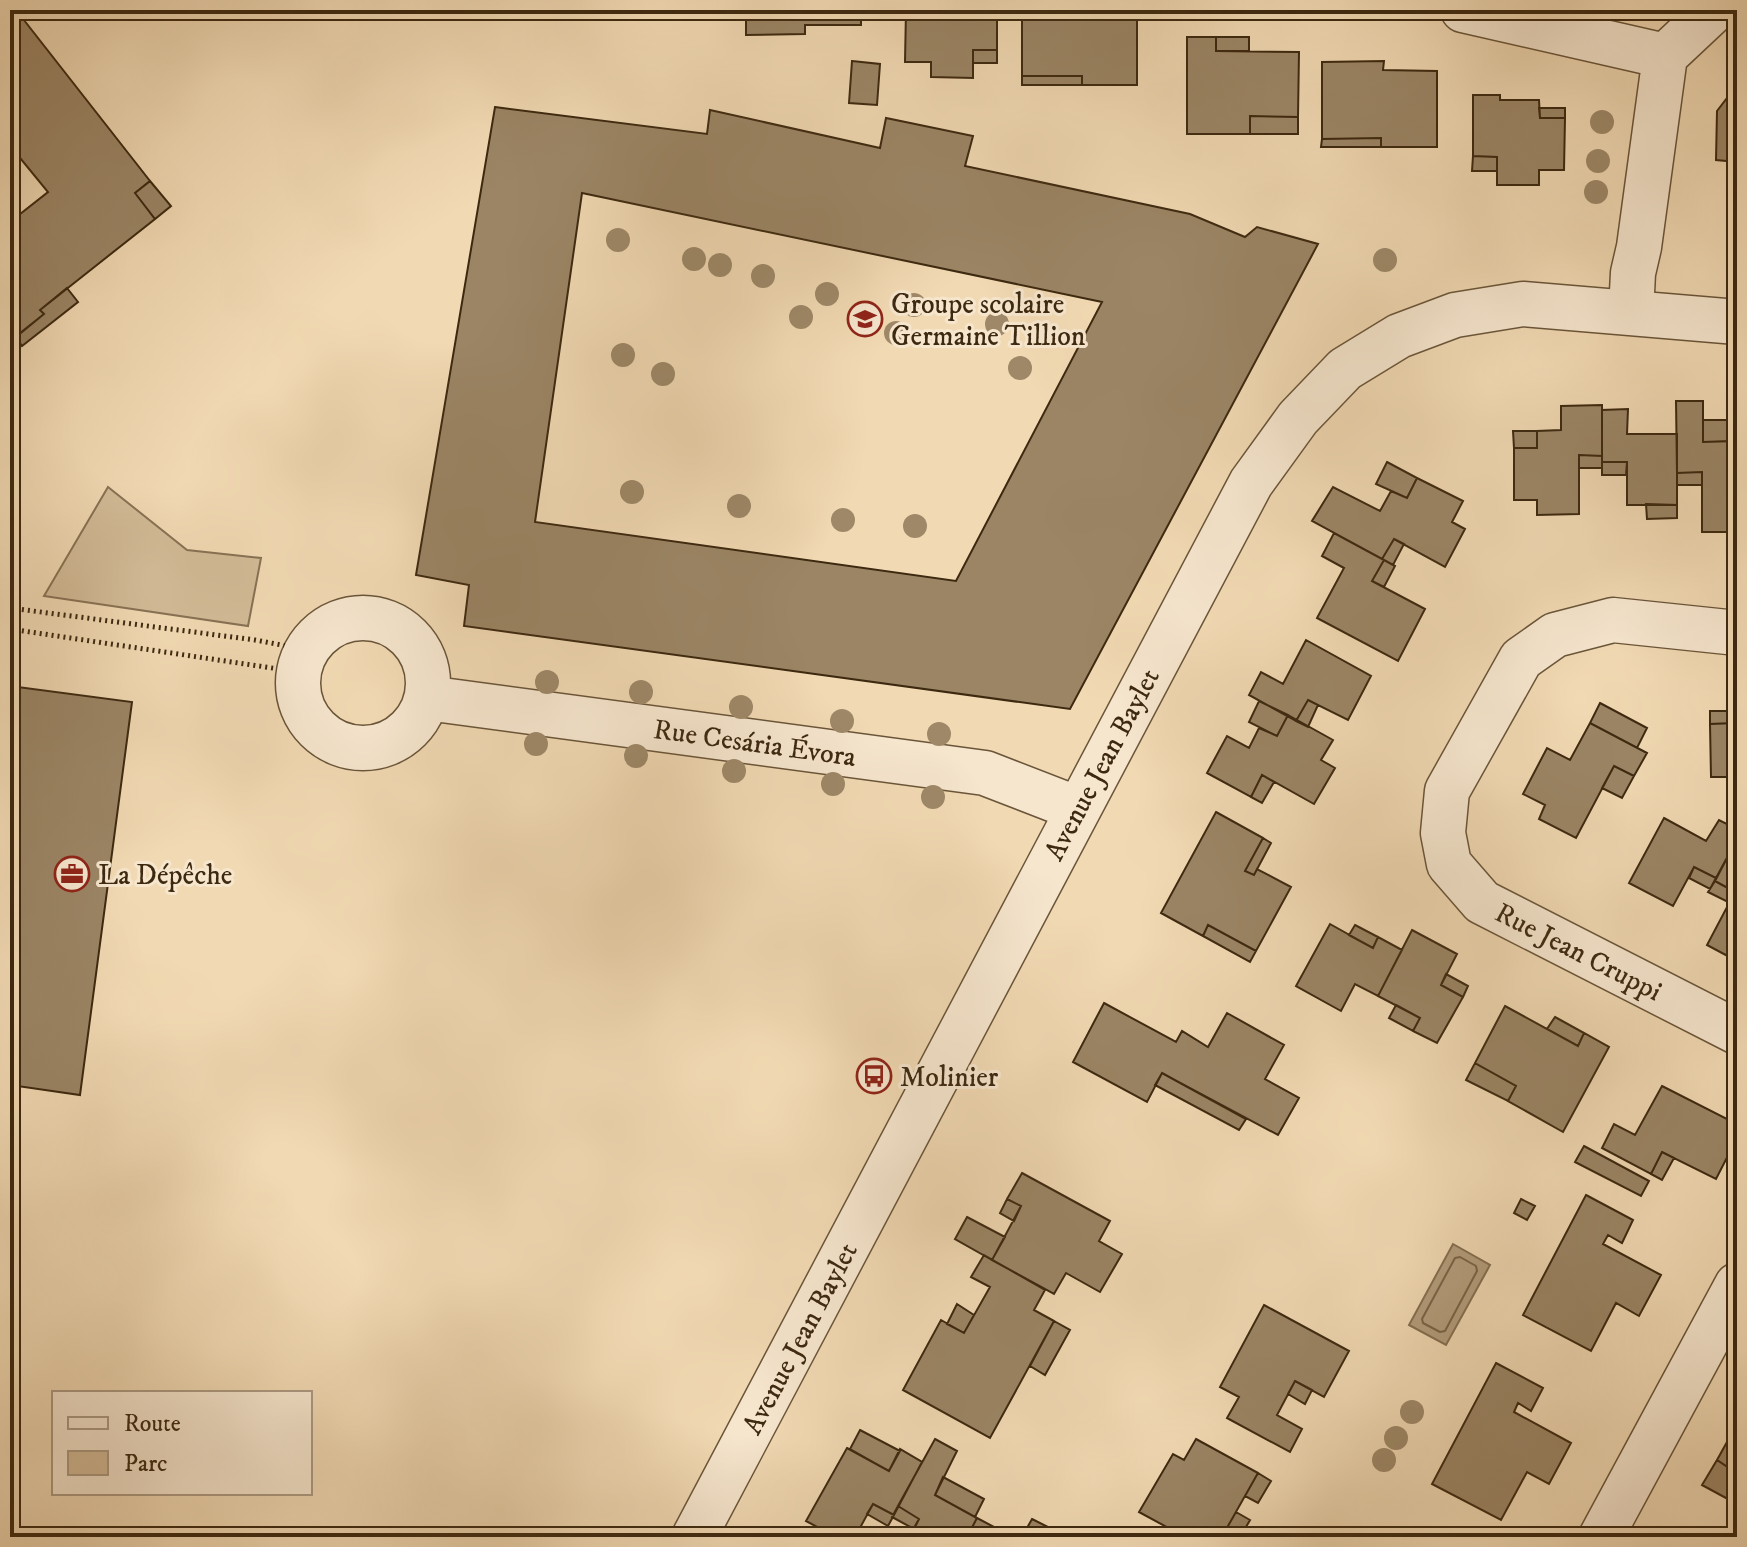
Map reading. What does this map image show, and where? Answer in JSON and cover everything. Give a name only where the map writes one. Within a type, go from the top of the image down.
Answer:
[{"type":"street","points":[[1463,10],[1665,56]]},
{"type":"street","points":[[1631,312],[1633,273],[1665,56],[1714,10]]},
{"type":"street","name":"Avenue Jean Baylet","points":[[694,1537],[1251,483],[1298,418],[1345,369],[1399,336],[1455,315],[1523,304],[1737,322]]},
{"type":"street","points":[[372,618],[391,624],[408,636],[420,652],[427,670],[427,698],[423,710],[411,727],[395,740],[375,748],[354,748],[334,741],[317,729],[305,712],[298,692],[303,661],[319,635],[334,625],[352,619],[372,618]]},
{"type":"street","name":"Rue Jean Cruppi","points":[[1737,633],[1613,620],[1555,635],[1521,659],[1447,791],[1443,833],[1449,864],[1482,902],[1737,1032]]},
{"type":"street","name":"Rue Cesária Évora","points":[[427,698],[985,773],[1078,809]]},
{"type":"street","points":[[1601,1537],[1737,1285]]},
{"type":"path","points":[[10,608],[255,640],[303,661]]},
{"type":"path","points":[[10,629],[303,661]]},
{"type":"green space","points":[[108,487],[187,550],[261,558],[248,626],[44,596]]},
{"type":"water","points":[[1453,1244],[1490,1265],[1446,1345],[1409,1325]]},
{"type":"building","points":[[10,10],[16,10],[150,181],[135,193],[155,219],[40,310],[44,314],[10,341],[10,222],[48,192],[16,153],[10,158]]},
{"type":"building","points":[[610,10],[674,10],[673,13],[610,13]]},
{"type":"building","points":[[746,10],[861,10],[861,25],[805,25],[805,34],[746,35]]},
{"type":"building","points":[[906,10],[997,10],[997,50],[973,50],[973,78],[931,77],[931,62],[905,62]]},
{"type":"building","points":[[1022,10],[1137,10],[1137,85],[1082,85],[1082,76],[1022,76]]},
{"type":"building","points":[[1187,37],[1216,37],[1216,51],[1299,52],[1298,117],[1250,116],[1250,134],[1187,134]]},
{"type":"building","points":[[1216,37],[1249,37],[1249,51],[1216,51]]},
{"type":"building","points":[[973,50],[997,50],[997,63],[973,63]]},
{"type":"building","points":[[852,61],[880,64],[877,105],[849,103]]},
{"type":"building","points":[[1384,61],[1383,70],[1437,71],[1437,147],[1381,147],[1381,138],[1322,139],[1322,62]]},
{"type":"building","points":[[1022,76],[1082,76],[1082,85],[1022,85]]},
{"type":"building","points":[[1737,91],[1737,162],[1716,160],[1717,111]]},
{"type":"building","points":[[1473,95],[1500,95],[1500,100],[1539,100],[1540,118],[1565,118],[1564,170],[1539,170],[1539,185],[1497,185],[1497,157],[1473,156]]},
{"type":"building","points":[[495,107],[707,134],[710,110],[880,148],[886,118],[973,136],[965,166],[1190,214],[1245,237],[1257,227],[1318,244],[1070,709],[464,626],[469,585],[416,575]],"holes":[[[582,193],[1102,302],[956,581],[535,522]]]},
{"type":"building","points":[[1539,108],[1565,108],[1565,118],[1540,118]]},
{"type":"building","points":[[1250,116],[1298,117],[1298,134],[1250,134]]},
{"type":"building","points":[[1381,138],[1381,147],[1321,147],[1322,139]]},
{"type":"building","points":[[1473,156],[1497,157],[1497,171],[1472,171]]},
{"type":"building","points":[[150,181],[171,206],[155,219],[135,193]]},
{"type":"building","points":[[67,288],[78,302],[22,346],[16,337],[44,314],[40,310]]},
{"type":"building","points":[[1676,401],[1703,401],[1703,442],[1737,441],[1737,532],[1702,532],[1702,472],[1677,473]]},
{"type":"building","points":[[1602,405],[1602,456],[1579,455],[1579,514],[1537,515],[1537,500],[1514,500],[1514,448],[1537,448],[1537,431],[1561,430],[1561,406]]},
{"type":"building","points":[[1628,409],[1627,434],[1677,434],[1677,505],[1627,505],[1627,462],[1602,462],[1602,410]]},
{"type":"building","points":[[1703,420],[1729,420],[1730,441],[1703,442]]},
{"type":"building","points":[[1513,431],[1537,431],[1537,448],[1514,448]]},
{"type":"building","points":[[1579,455],[1602,456],[1602,468],[1579,468]]},
{"type":"building","points":[[1387,462],[1417,478],[1407,498],[1376,484]]},
{"type":"building","points":[[1602,462],[1627,462],[1626,475],[1602,475]]},
{"type":"building","points":[[1702,472],[1702,485],[1677,485],[1677,473]]},
{"type":"building","points":[[1417,478],[1463,501],[1452,522],[1465,529],[1445,567],[1394,539],[1382,559],[1312,521],[1333,487],[1380,511],[1391,491],[1407,498]]},
{"type":"building","points":[[1646,504],[1677,505],[1677,518],[1647,519]]},
{"type":"building","points":[[1334,533],[1384,560],[1372,581],[1425,609],[1398,661],[1317,618],[1344,568],[1322,556]]},
{"type":"building","points":[[1394,539],[1404,544],[1393,565],[1382,559]]},
{"type":"building","points":[[1384,560],[1395,566],[1384,587],[1372,581]]},
{"type":"building","points":[[1306,640],[1371,676],[1348,720],[1308,700],[1296,721],[1249,695],[1261,672],[1283,684]]},
{"type":"building","points":[[10,686],[132,702],[80,1095],[10,1085]]},
{"type":"building","points":[[1737,687],[1737,777],[1711,777],[1710,724],[1735,723],[1733,688]]},
{"type":"building","points":[[1308,700],[1318,705],[1308,727],[1296,721]]},
{"type":"building","points":[[1259,701],[1288,715],[1277,736],[1249,722]]},
{"type":"building","points":[[1600,703],[1647,728],[1637,748],[1590,723]]},
{"type":"building","points":[[1710,711],[1734,711],[1735,723],[1710,724]]},
{"type":"building","points":[[1288,715],[1333,740],[1321,760],[1335,768],[1314,804],[1262,775],[1251,797],[1207,773],[1227,736],[1249,748],[1259,728],[1277,736]]},
{"type":"building","points":[[1590,723],[1647,753],[1634,776],[1614,766],[1576,838],[1539,819],[1545,805],[1523,794],[1547,748],[1570,760]]},
{"type":"building","points":[[1614,766],[1634,776],[1622,798],[1602,788]]},
{"type":"building","points":[[1262,775],[1274,782],[1262,803],[1251,797]]},
{"type":"building","points":[[1216,812],[1263,838],[1245,871],[1254,875],[1257,869],[1291,887],[1256,951],[1208,925],[1203,936],[1161,913]]},
{"type":"building","points":[[1664,818],[1706,841],[1719,820],[1737,829],[1737,839],[1716,878],[1694,867],[1673,906],[1629,883]]},
{"type":"building","points":[[1263,838],[1271,843],[1254,875],[1245,871]]},
{"type":"building","points":[[1737,839],[1737,961],[1707,945],[1735,892],[1715,881]]},
{"type":"building","points":[[1694,867],[1716,878],[1710,889],[1689,878]]},
{"type":"building","points":[[1715,881],[1735,892],[1730,903],[1708,892]]},
{"type":"building","points":[[1330,924],[1373,948],[1378,937],[1402,950],[1378,996],[1355,984],[1341,1011],[1296,986]]},
{"type":"building","points":[[1208,925],[1256,951],[1250,962],[1203,936]]},
{"type":"building","points":[[1355,925],[1378,937],[1373,948],[1349,935]]},
{"type":"building","points":[[1412,930],[1457,954],[1441,985],[1463,997],[1437,1043],[1413,1031],[1420,1018],[1378,996]]},
{"type":"building","points":[[1446,974],[1468,986],[1463,997],[1441,985]]},
{"type":"building","points":[[1104,1003],[1176,1042],[1182,1031],[1208,1047],[1227,1013],[1284,1045],[1265,1079],[1299,1098],[1278,1135],[1162,1073],[1147,1102],[1073,1062]]},
{"type":"building","points":[[1396,1005],[1420,1018],[1413,1031],[1389,1018]]},
{"type":"building","points":[[1505,1006],[1578,1046],[1584,1033],[1609,1047],[1563,1132],[1508,1101],[1516,1086],[1475,1063]]},
{"type":"building","points":[[1555,1017],[1584,1033],[1578,1046],[1547,1029]]},
{"type":"building","points":[[1475,1063],[1516,1086],[1508,1101],[1466,1080]]},
{"type":"building","points":[[1162,1073],[1246,1119],[1239,1130],[1155,1085]]},
{"type":"building","points":[[1662,1086],[1737,1124],[1737,1138],[1716,1179],[1662,1152],[1651,1174],[1602,1148],[1614,1124],[1635,1135]]},
{"type":"building","points":[[1584,1146],[1649,1181],[1641,1196],[1575,1162]]},
{"type":"building","points":[[1662,1152],[1674,1158],[1662,1180],[1651,1174]]},
{"type":"building","points":[[1022,1173],[1110,1221],[1099,1241],[1122,1254],[1100,1292],[1066,1273],[1054,1294],[992,1260],[1021,1206],[1007,1199]]},
{"type":"building","points":[[1586,1195],[1633,1220],[1622,1243],[1608,1235],[1603,1244],[1661,1275],[1639,1316],[1616,1303],[1591,1351],[1523,1315]]},
{"type":"building","points":[[1007,1199],[1021,1206],[1014,1221],[1000,1213]]},
{"type":"building","points":[[1521,1199],[1535,1206],[1527,1220],[1514,1213]]},
{"type":"building","points":[[967,1217],[1005,1237],[992,1260],[955,1239]]},
{"type":"building","points":[[984,1255],[1045,1290],[1034,1310],[1054,1321],[990,1438],[903,1390],[941,1320],[964,1333],[990,1287],[971,1277]]},
{"type":"building","points":[[957,1304],[974,1315],[964,1333],[947,1324]]},
{"type":"building","points":[[1264,1305],[1349,1351],[1324,1397],[1295,1381],[1277,1415],[1302,1429],[1290,1452],[1227,1418],[1239,1397],[1220,1387]]},
{"type":"building","points":[[1054,1321],[1070,1330],[1045,1375],[1030,1366]]},
{"type":"building","points":[[1496,1363],[1543,1388],[1531,1411],[1518,1403],[1514,1412],[1571,1443],[1549,1484],[1527,1472],[1501,1520],[1432,1484]]},
{"type":"building","points":[[1295,1381],[1312,1390],[1305,1404],[1288,1394]]},
{"type":"building","points":[[860,1430],[900,1451],[889,1471],[850,1449]]},
{"type":"building","points":[[1732,1433],[1737,1435],[1737,1453],[1729,1468],[1717,1460]]},
{"type":"building","points":[[935,1439],[957,1451],[935,1495],[977,1518],[967,1537],[909,1537],[919,1519],[898,1506]]},
{"type":"building","points":[[1196,1439],[1258,1473],[1228,1526],[1242,1534],[1240,1537],[1185,1537],[1139,1512],[1173,1454],[1184,1460]]},
{"type":"building","points":[[847,1448],[889,1471],[900,1449],[922,1462],[894,1515],[873,1504],[855,1537],[836,1537],[806,1521]]},
{"type":"building","points":[[1737,1453],[1737,1504],[1702,1485],[1717,1460],[1729,1468]]},
{"type":"building","points":[[1258,1473],[1271,1481],[1258,1503],[1245,1496]]},
{"type":"building","points":[[943,1477],[984,1499],[975,1517],[935,1495]]},
{"type":"building","points":[[873,1504],[894,1515],[888,1526],[867,1514]]},
{"type":"building","points":[[898,1506],[919,1519],[914,1529],[892,1517]]},
{"type":"building","points":[[1236,1512],[1250,1520],[1242,1534],[1228,1526]]},
{"type":"building","points":[[977,1518],[1013,1537],[967,1537]]},
{"type":"building","points":[[1032,1519],[1054,1530],[1050,1537],[1022,1537]]},
{"type":"place","name":"Groupe scolaire Germaine Tillion","points":[[865,319]]},
{"type":"place","name":"La Dépêche","points":[[72,874]]},
{"type":"place","name":"Molinier","points":[[874,1076]]}]
